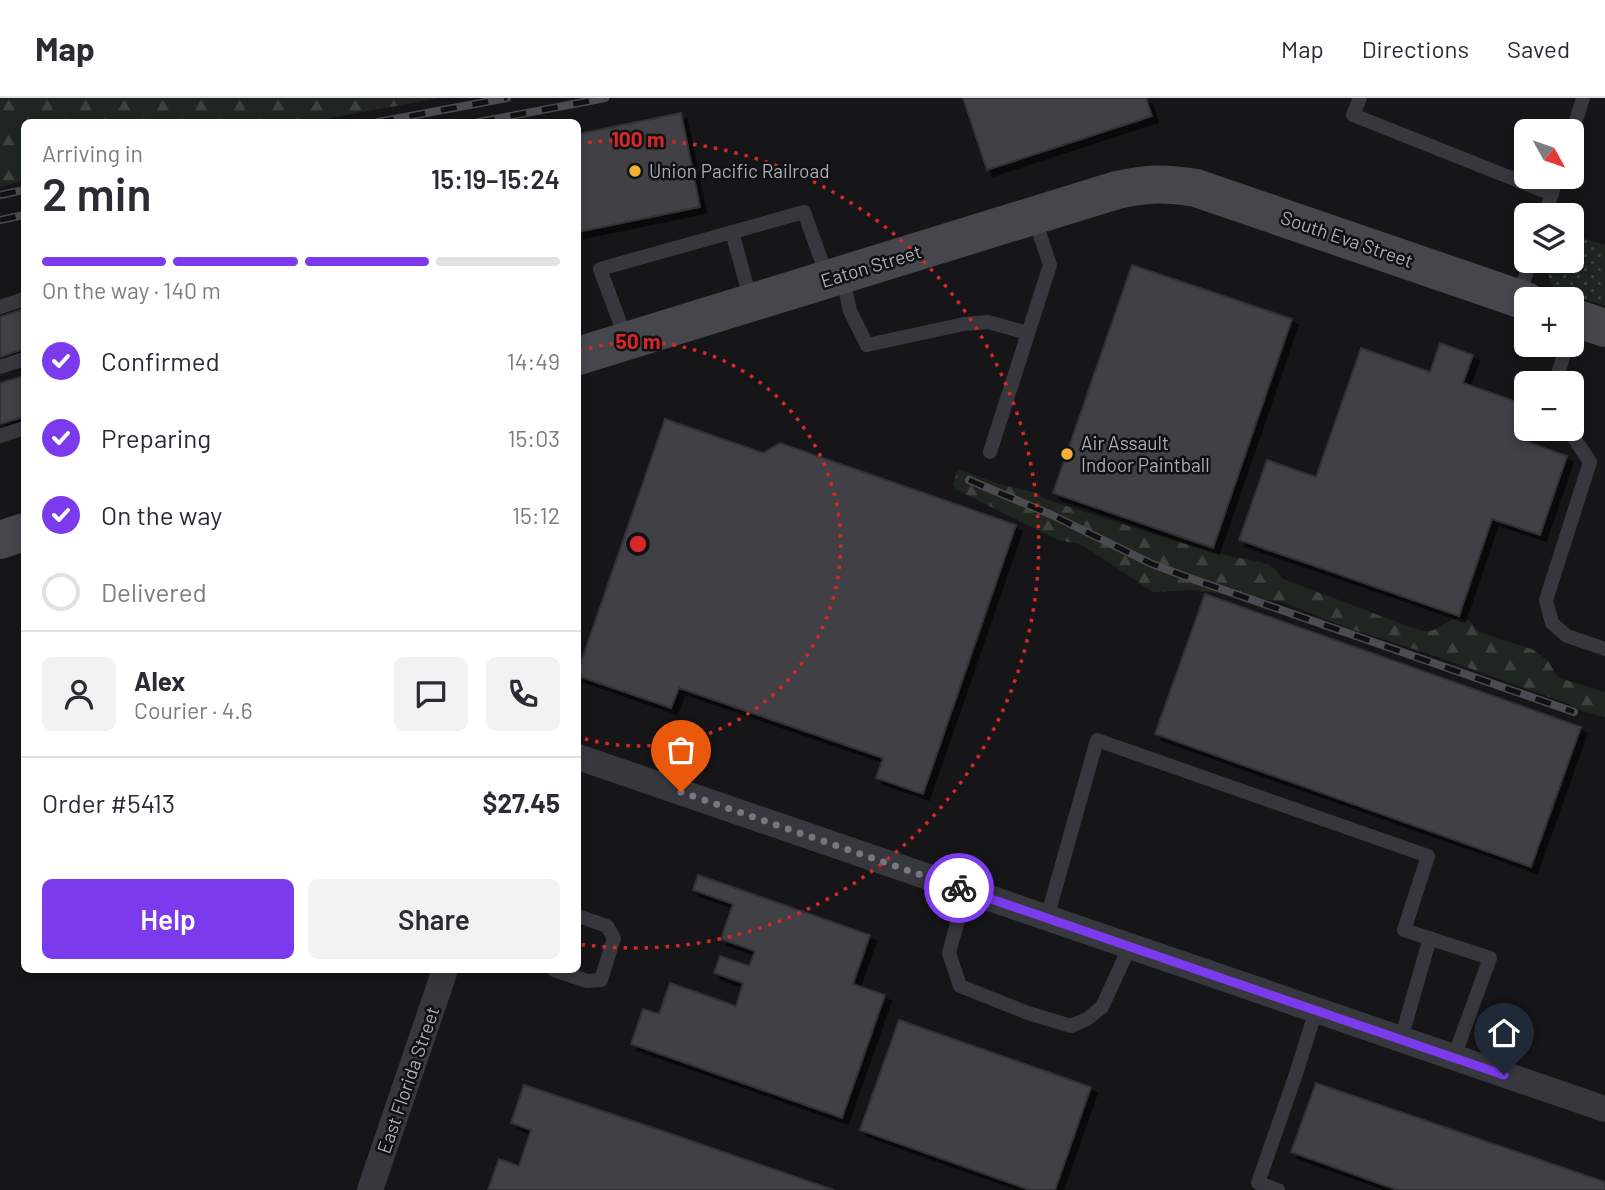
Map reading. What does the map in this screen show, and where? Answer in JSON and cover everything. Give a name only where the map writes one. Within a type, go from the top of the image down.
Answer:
[{"type":"street","name":"Eaton Street","points":[[581,355],[1129,187],[1166,183]]},
{"type":"street","name":"South Eva Street","points":[[1166,183],[1196,188],[1514,297]]},
{"type":"street","points":[[0,540],[21,534]]},
{"type":"street","points":[[581,758],[1605,1109]]},
{"type":"street","name":"East Florida Street","points":[[370,1190],[444,973]]},
{"type":"lane","points":[[1360,98],[1353,115],[1552,194]]},
{"type":"lane","points":[[1576,119],[1583,98]]},
{"type":"lane","points":[[1549,203],[1554,189]]},
{"type":"lane","points":[[626,341],[600,269],[804,212],[867,345],[964,324],[988,322],[1028,333]]},
{"type":"lane","points":[[990,452],[1050,265],[1033,216]]},
{"type":"lane","points":[[732,232],[751,302]]},
{"type":"lane","points":[[0,307],[21,300]]},
{"type":"lane","points":[[0,367],[21,360]]},
{"type":"lane","points":[[0,436],[21,429]]},
{"type":"lane","points":[[1576,441],[1590,462],[1546,600],[1552,623],[1567,636],[1605,649]]},
{"type":"lane","points":[[1046,918],[1097,740],[1428,856],[1404,930],[1490,958],[1454,1058]]},
{"type":"lane","points":[[966,890],[949,953],[960,986],[1028,1013],[1072,1026],[1087,1019],[1102,1007],[1130,946]]},
{"type":"lane","points":[[563,973],[587,981],[601,980],[614,938],[607,926],[581,917]]},
{"type":"lane","points":[[1401,1039],[1430,938]]},
{"type":"lane","points":[[1278,1190],[1258,1183],[1316,1010]]},
{"type":"green space","points":[[0,98],[439,98],[324,119],[21,119],[21,182],[0,187]]},
{"type":"green space","points":[[1584,239],[1605,245],[1605,306],[1584,299],[1584,287],[1553,287],[1547,273],[1584,273]]},
{"type":"green space","points":[[960,470],[999,484],[1037,493],[1045,499],[1178,542],[1268,564],[1283,579],[1423,631],[1438,628],[1455,618],[1467,620],[1482,633],[1534,650],[1548,661],[1557,676],[1605,692],[1605,717],[1342,626],[1283,602],[1195,590],[1153,592],[1079,544],[1058,540],[955,489],[953,484]]},
{"type":"building","points":[[963,98],[1146,98],[1152,116],[987,170]]},
{"type":"building","name":"Union Pacific Railroad","points":[[681,113],[700,207],[581,231],[581,133]]},
{"type":"building","points":[[1132,265],[1292,319],[1213,548],[1053,493]]},
{"type":"building","points":[[21,310],[21,350],[0,357],[0,317]]},
{"type":"building","points":[[1440,343],[1473,355],[1463,383],[1514,401],[1514,441],[1525,441],[1567,456],[1540,535],[1492,519],[1459,616],[1239,540],[1267,460],[1316,477],[1361,348],[1430,372]]},
{"type":"building","points":[[21,377],[21,418],[0,424],[0,383]]},
{"type":"building","points":[[665,419],[763,453],[780,443],[1016,525],[923,794],[876,778],[883,758],[679,688],[671,708],[581,677],[581,662]]},
{"type":"building","points":[[1205,594],[1581,727],[1531,867],[1155,734]]},
{"type":"building","points":[[698,875],[870,935],[853,984],[885,995],[842,1118],[631,1044],[643,1009],[659,1014],[670,983],[736,1006],[743,983],[714,973],[720,956],[749,966],[755,951],[721,939],[733,904],[693,890]]},
{"type":"building","points":[[899,1020],[1091,1087],[1055,1190],[1030,1190],[860,1130]]},
{"type":"building","points":[[1316,1083],[1605,1182],[1605,1190],[1397,1190],[1291,1152]]},
{"type":"building","points":[[524,1085],[834,1190],[488,1190],[499,1159],[519,1166],[531,1130],[511,1123]]},
{"type":"railway","points":[[394,119],[507,98]]},
{"type":"railway","points":[[495,119],[605,98]]},
{"type":"railway","points":[[0,195],[21,191]]},
{"type":"railway","points":[[0,220],[21,216]]},
{"type":"railway","points":[[969,480],[1052,515],[1152,564],[1574,712]]},
{"type":"way so far","points":[[681,792],[959,888]]},
{"type":"place","name":"Union Pacific Railroad","points":[[635,171]]},
{"type":"place","name":"Air Assault Indoor Paintball","points":[[1067,454]]},
{"type":"route","points":[[959,888],[1504,1075]]}]
